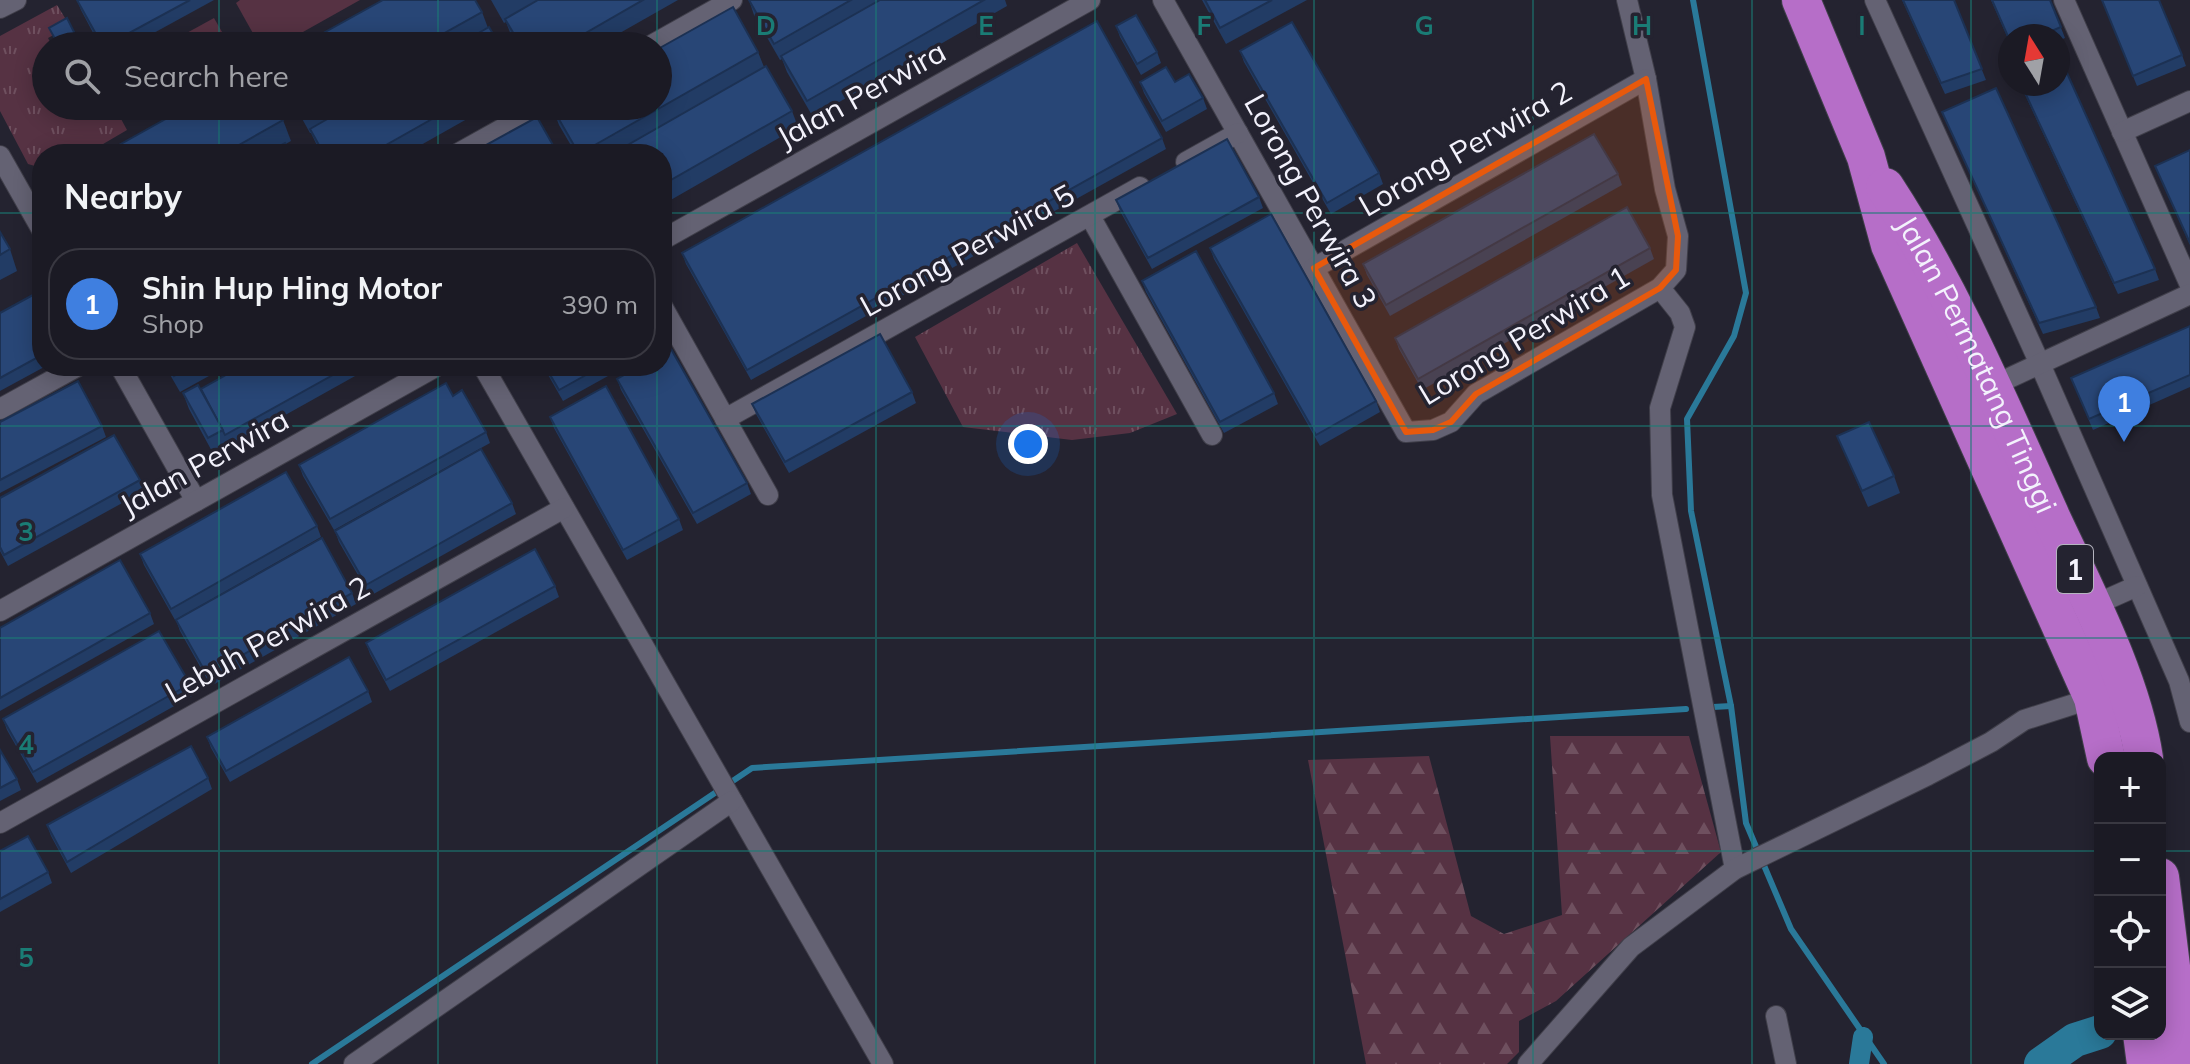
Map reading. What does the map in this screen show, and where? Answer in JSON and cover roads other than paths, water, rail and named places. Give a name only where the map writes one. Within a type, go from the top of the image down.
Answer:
[{"type":"highway","name":"Jalan Permatang Tinggi","points":[[1801,0],[1866,157],[1890,245],[2093,698],[2105,752]]},
{"type":"highway","name":"Jalan Permatang Tinggi","points":[[1866,157],[1920,241],[1992,386],[2092,606],[2122,680],[2141,736],[2143,752]]},
{"type":"highway","points":[[1973,429],[1972,413],[1976,403],[1992,386]]},
{"type":"highway","points":[[2162,896],[2183,1064]]},
{"type":"highway","points":[[2143,1040],[2146,1064]]},
{"type":"street","points":[[0,8],[16,0]]},
{"type":"street","points":[[672,34],[732,0]]},
{"type":"street","name":"Jalan Perwira","points":[[672,234],[1090,0]]},
{"type":"street","name":"Lorong Perwira 1","points":[[1406,432],[1433,430],[1451,422],[1476,394],[1660,288],[1676,270],[1678,236],[1665,189],[1646,79],[1627,0]]},
{"type":"street","points":[[1875,0],[2179,681],[2190,722]]},
{"type":"street","points":[[2064,0],[2190,285]]},
{"type":"street","name":"Lorong Perwira 3","points":[[1165,1],[1406,432]]},
{"type":"street","name":"Lorong Perwira 2","points":[[1314,268],[1646,79]]},
{"type":"street","points":[[2122,132],[2190,101]]},
{"type":"street","points":[[475,144],[518,120]]},
{"type":"street","name":"Lorong Perwira 5","points":[[725,419],[1238,133]]},
{"type":"street","points":[[0,156],[32,198]]},
{"type":"street","points":[[1090,216],[1212,435]]},
{"type":"street","points":[[1660,288],[1680,313],[1685,327],[1660,408],[1662,495],[1743,864]]},
{"type":"street","points":[[1992,386],[2190,294]]},
{"type":"street","points":[[672,324],[768,495]]},
{"type":"street","points":[[0,409],[60,376]]},
{"type":"street","points":[[126,376],[196,501]]},
{"type":"street","name":"Jalan Perwira","points":[[0,611],[419,376]]},
{"type":"street","points":[[489,376],[883,1064]]},
{"type":"street","name":"Lebuh Perwira 2","points":[[0,823],[564,508]]},
{"type":"street","points":[[2092,606],[2137,586]]},
{"type":"street","points":[[1528,1064],[1631,947],[1743,864],[1941,768],[1991,742],[2024,720],[2093,698]]},
{"type":"street","points":[[354,1064],[730,799]]},
{"type":"street","points":[[1776,1016],[1786,1064]]},
{"type":"waterway","points":[[1693,0],[1746,293],[1734,336],[1687,419],[1691,511],[1731,706],[1746,823],[1791,929],[1884,1064]]},
{"type":"waterway","points":[[1713,707],[1731,706]]},
{"type":"waterway","points":[[312,1064],[752,768],[1686,709]]},
{"type":"waterway","points":[[2041,1064],[2075,1040],[2094,1034]]},
{"type":"waterway","points":[[1859,1064],[1863,1037]]},
{"type":"place","name":"Shin Hup Hing Motor","points":[[2124,442]]}]
